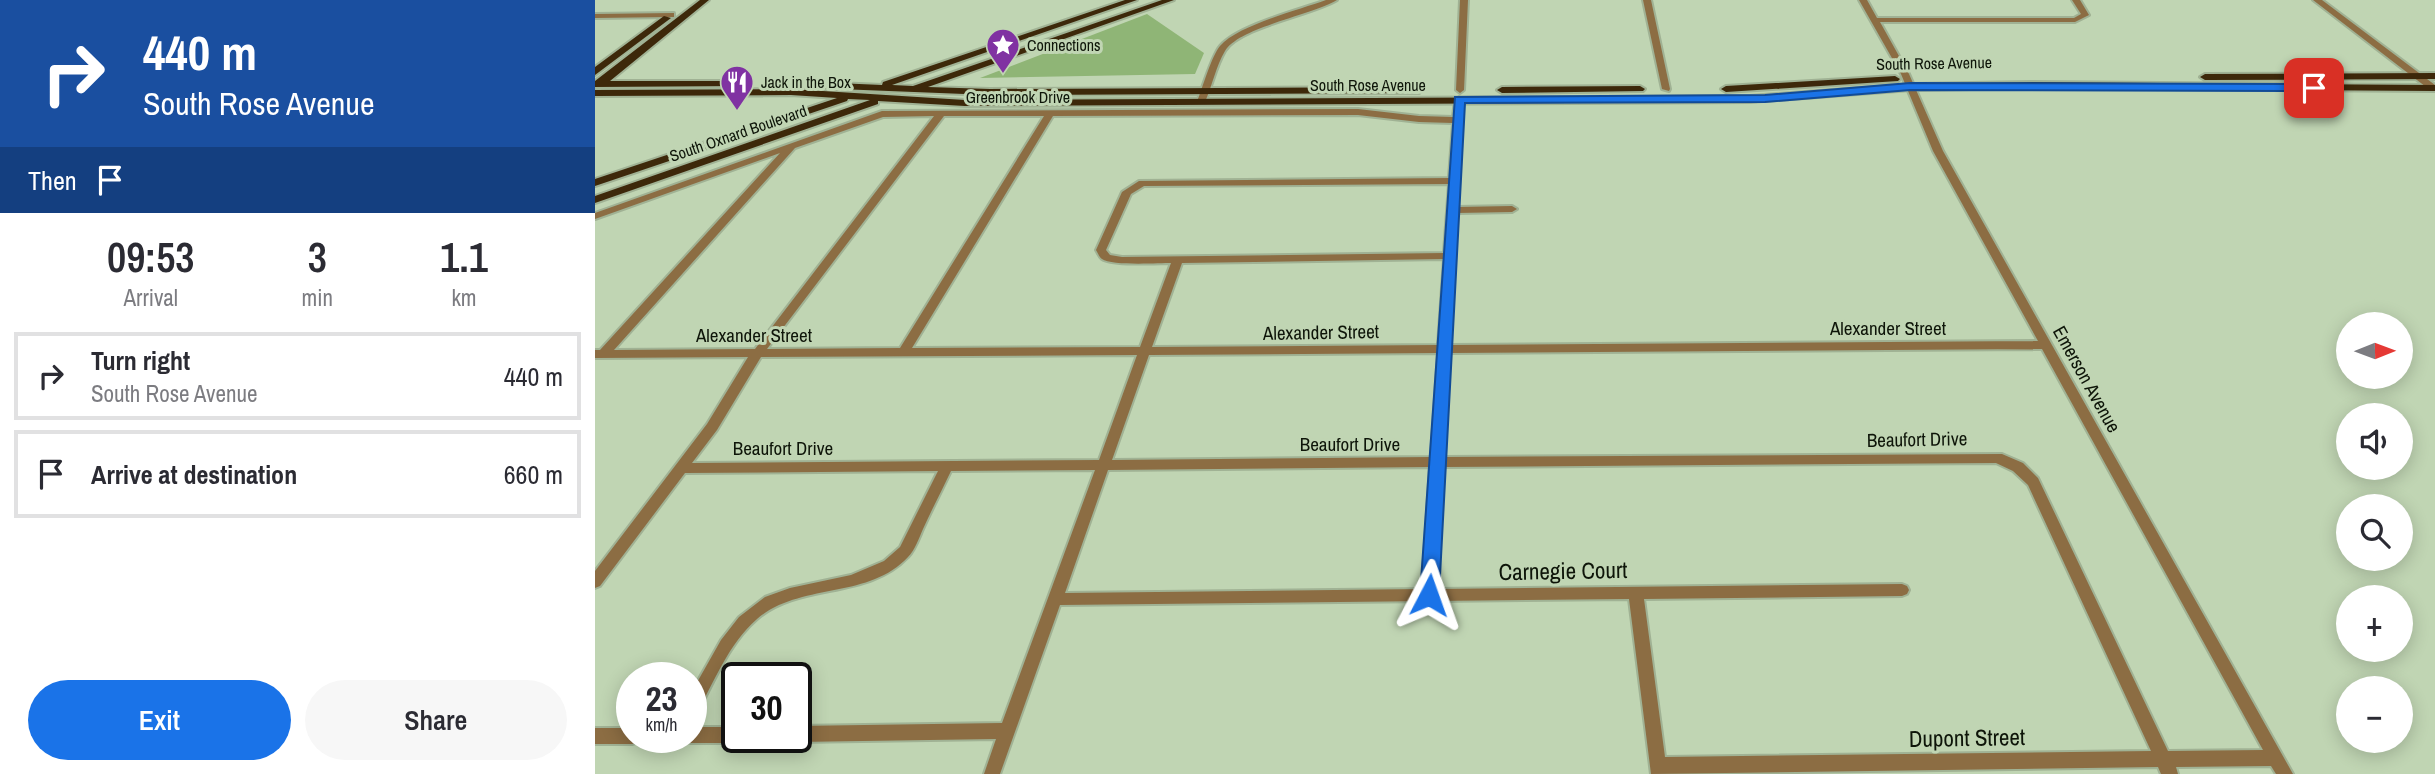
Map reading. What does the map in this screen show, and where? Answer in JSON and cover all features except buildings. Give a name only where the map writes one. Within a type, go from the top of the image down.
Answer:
[{"type":"main road","points":[[595,72],[691,0]]},
{"type":"main road","points":[[596,87],[705,0]]},
{"type":"main road","name":"South Oxnard Boulevard","points":[[595,181],[1133,0]]},
{"type":"main road","name":"South Oxnard Boulevard","points":[[595,200],[1170,0]]},
{"type":"main road","points":[[990,92],[969,85],[967,78],[1043,45]]},
{"type":"main road","points":[[779,84],[880,79],[946,64]]},
{"type":"main road","points":[[2314,88],[2346,81],[2414,79],[2416,75]]},
{"type":"main road","name":"South Rose Avenue","points":[[596,87],[779,84],[990,92],[1205,90],[1765,99],[1909,83],[2416,75],[2435,82]]},
{"type":"main road","name":"South Rose Avenue","points":[[596,87],[791,92],[965,103],[1201,102],[1540,94],[1563,89],[1763,89],[1850,80],[2314,88],[2435,82]]},
{"type":"main road","points":[[730,136],[797,107],[800,99],[791,92]]},
{"type":"street","points":[[1201,102],[1222,48],[1233,40],[1333,0]]},
{"type":"street","points":[[1429,595],[1464,0]]},
{"type":"street","points":[[1647,0],[1667,89]]},
{"type":"street","name":"Emerson Avenue","points":[[1863,0],[1909,83],[1938,151],[2285,774]]},
{"type":"street","points":[[1874,20],[2070,20],[2085,15],[2076,0]]},
{"type":"street","points":[[2317,0],[2416,75]]},
{"type":"street","points":[[595,16],[671,15]]},
{"type":"street","name":"Greenbrook Drive","points":[[595,216],[874,116],[1358,112],[1419,119],[1458,120]]},
{"type":"street","points":[[904,352],[1050,113]]},
{"type":"street","points":[[595,582],[712,427],[728,396],[759,353],[941,114]]},
{"type":"street","points":[[599,354],[795,144]]},
{"type":"street","points":[[1450,256],[1122,260],[1105,256],[1101,250],[1127,192],[1135,185],[1151,181],[1454,181]]},
{"type":"street","points":[[1453,206],[1511,205]]},
{"type":"street","points":[[992,774],[1178,258]]},
{"type":"street","name":"Alexander Street","points":[[599,354],[2046,345]]},
{"type":"street","name":"Beaufort Drive","points":[[681,468],[1987,457],[2018,467],[2033,482],[2167,766]]},
{"type":"street","points":[[707,681],[734,635],[757,609],[779,597],[873,575],[896,561],[905,551],[947,466]]},
{"type":"street","name":"Carnegie Court","points":[[1056,599],[1902,590]]},
{"type":"street","points":[[1636,593],[1658,770]]},
{"type":"street","points":[[812,734],[1008,731]]},
{"type":"street","points":[[595,736],[616,736]]},
{"type":"street","name":"Dupont Street","points":[[1658,770],[2167,766],[2276,758]]},
{"type":"green space","points":[[1147,14],[1204,53],[1195,74],[980,78]]},
{"type":"place","name":"Connections","points":[[1003,75]]},
{"type":"place","name":"Jack in the Box","points":[[737,112]]},
{"type":"route","points":[[1429,595],[1459,100],[1765,99],[1910,86],[2314,88]]}]
